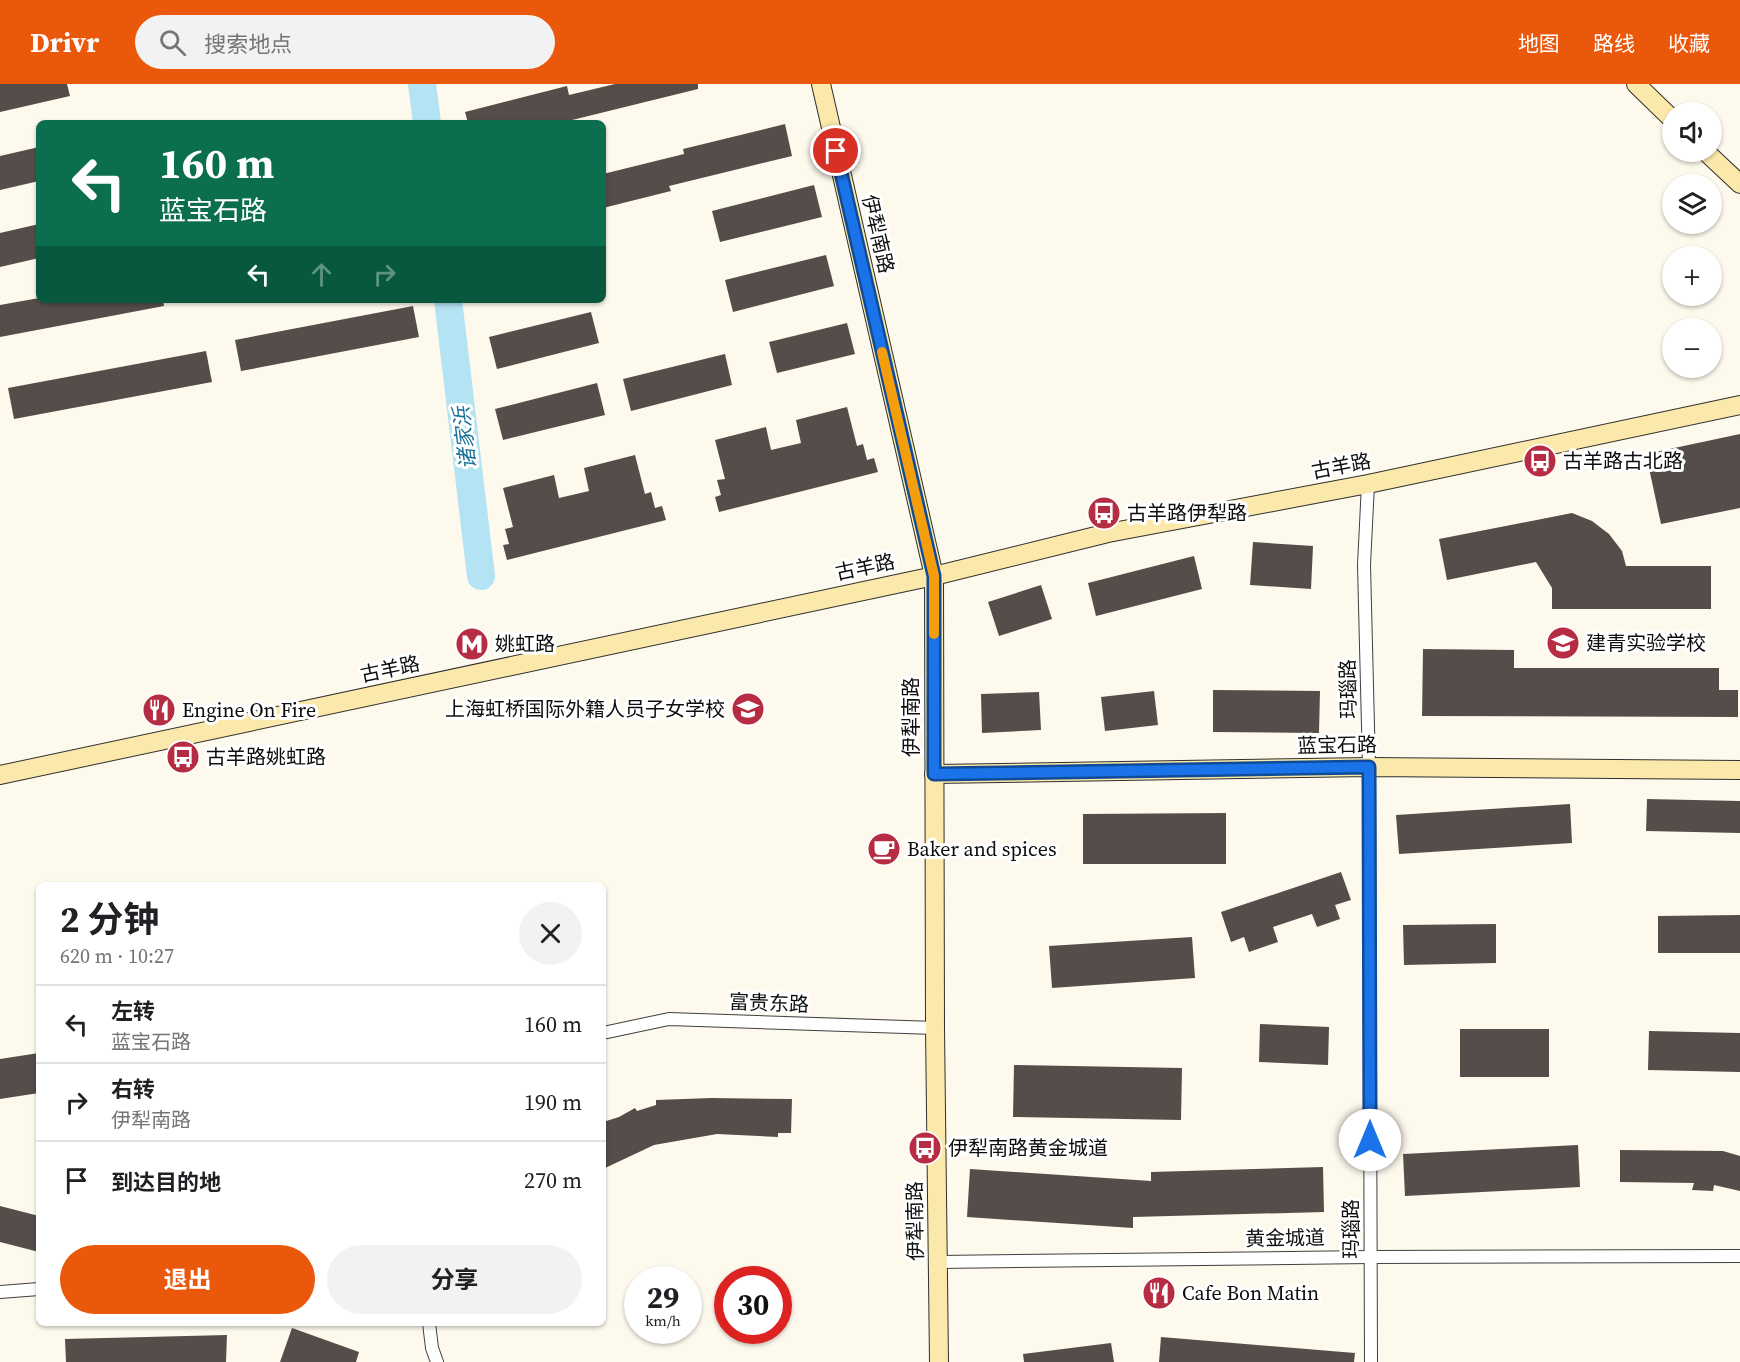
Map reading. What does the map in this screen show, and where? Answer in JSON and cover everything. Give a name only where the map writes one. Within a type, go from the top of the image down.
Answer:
[{"type":"street","name":"伊犁南路","points":[[821,84],[934,576],[935,1028],[939,1362]]},
{"type":"street","points":[[1636,84],[1662,109]]},
{"type":"street","points":[[1717,162],[1740,184]]},
{"type":"street","name":"古羊路","points":[[0,775],[934,576],[1108,533],[1368,484],[1740,405]]},
{"type":"street","name":"玛瑙路","points":[[1368,484],[1364,565],[1369,767],[1371,1362]]},
{"type":"street","name":"蓝宝石路","points":[[934,774],[1369,767],[1740,770]]},
{"type":"street","name":"富贵东路","points":[[606,1032],[669,1019],[935,1028]]},
{"type":"street","name":"黄金城道","points":[[938,1262],[1740,1256]]},
{"type":"street","points":[[0,1292],[36,1289]]},
{"type":"street","points":[[429,1326],[436,1362]]},
{"type":"building","points":[[0,84],[67,84],[70,96],[0,112]]},
{"type":"building","points":[[615,84],[698,84],[698,89],[572,120],[467,120],[465,112],[567,86],[569,95]]},
{"type":"building","points":[[785,124],[792,156],[669,186],[671,191],[606,207],[606,173],[684,154],[683,149]]},
{"type":"building","points":[[36,148],[36,182],[0,190],[0,156]]},
{"type":"building","points":[[814,185],[822,217],[720,242],[712,211]]},
{"type":"building","points":[[36,225],[36,259],[0,267],[0,233]]},
{"type":"building","points":[[826,255],[834,286],[733,312],[725,280]]},
{"type":"building","points":[[36,299],[36,303],[164,303],[164,306],[0,337],[0,305]]},
{"type":"building","points":[[413,306],[419,337],[241,371],[235,340]]},
{"type":"building","points":[[591,312],[599,343],[497,369],[489,337]]},
{"type":"building","points":[[847,323],[855,354],[777,373],[769,342]]},
{"type":"building","points":[[206,351],[212,382],[14,419],[8,388]]},
{"type":"building","points":[[725,354],[732,385],[631,411],[623,379]]},
{"type":"building","points":[[597,383],[605,415],[503,440],[495,409]]},
{"type":"building","points":[[847,407],[857,446],[863,444],[867,460],[874,458],[878,472],[719,512],[715,497],[721,495],[717,480],[725,479],[715,440],[766,427],[771,450],[801,443],[796,420]]},
{"type":"building","points":[[1740,434],[1740,508],[1661,524],[1646,454]]},
{"type":"building","points":[[635,455],[645,494],[651,492],[655,508],[662,506],[666,520],[507,560],[503,545],[509,544],[505,529],[513,527],[503,488],[554,475],[559,498],[589,491],[584,468]]},
{"type":"building","points":[[1572,513],[1592,521],[1609,534],[1622,551],[1626,566],[1711,566],[1711,609],[1552,609],[1552,588],[1536,562],[1447,580],[1439,539]]},
{"type":"building","points":[[1253,542],[1313,546],[1311,589],[1250,585]]},
{"type":"building","points":[[1194,556],[1202,589],[1096,616],[1088,583]]},
{"type":"building","points":[[1041,585],[1052,619],[999,636],[988,602]]},
{"type":"building","points":[[1423,649],[1514,650],[1514,668],[1719,668],[1719,690],[1738,690],[1738,717],[1422,716]]},
{"type":"building","points":[[1213,690],[1320,691],[1319,733],[1213,732]]},
{"type":"building","points":[[1154,691],[1158,725],[1105,731],[1101,697]]},
{"type":"building","points":[[1039,692],[1041,730],[982,733],[981,694]]},
{"type":"building","points":[[1647,799],[1740,801],[1740,833],[1646,831]]},
{"type":"building","points":[[1570,804],[1572,843],[1399,854],[1396,815]]},
{"type":"building","points":[[1226,813],[1226,864],[1083,864],[1083,814]]},
{"type":"building","points":[[1341,872],[1351,900],[1335,905],[1340,919],[1317,927],[1312,914],[1273,927],[1278,942],[1249,952],[1244,937],[1231,942],[1221,912]]},
{"type":"building","points":[[1740,915],[1740,953],[1658,953],[1658,916]]},
{"type":"building","points":[[1496,924],[1496,963],[1404,965],[1403,925]]},
{"type":"building","points":[[1192,937],[1195,978],[1052,988],[1049,946]]},
{"type":"building","points":[[1260,1024],[1329,1027],[1328,1065],[1259,1062]]},
{"type":"building","points":[[1460,1029],[1549,1029],[1549,1077],[1460,1077]]},
{"type":"building","points":[[1649,1031],[1740,1033],[1740,1072],[1648,1070]]},
{"type":"building","points":[[36,1053],[36,1093],[0,1099],[0,1059]]},
{"type":"building","points":[[1014,1065],[1182,1068],[1181,1120],[1013,1117]]},
{"type":"building","points":[[792,1099],[791,1133],[778,1133],[778,1137],[717,1134],[654,1145],[606,1168],[606,1121],[635,1108],[637,1111],[656,1105],[656,1100]]},
{"type":"building","points":[[1578,1145],[1580,1187],[1405,1196],[1403,1154]]},
{"type":"building","points":[[1620,1150],[1723,1151],[1740,1156],[1740,1191],[1714,1185],[1713,1191],[1692,1190],[1694,1183],[1620,1182]]},
{"type":"building","points":[[1323,1167],[1324,1212],[1133,1217],[1133,1228],[967,1217],[970,1169],[1151,1181],[1151,1172]]},
{"type":"building","points":[[0,1206],[36,1215],[36,1251],[0,1242]]},
{"type":"building","points":[[292,1328],[359,1352],[356,1362],[280,1362]]},
{"type":"building","points":[[227,1335],[226,1362],[66,1362],[65,1339]]},
{"type":"building","points":[[1161,1337],[1355,1353],[1354,1362],[1159,1362]]},
{"type":"building","points":[[1111,1343],[1114,1362],[1024,1362],[1023,1354]]},
{"type":"waterway","name":"诸家浜","points":[[422,84],[427,120]]},
{"type":"waterway","name":"诸家浜","points":[[448,303],[481,576]]},
{"type":"slow traffic","points":[[882,352],[934,576],[934,634]]},
{"type":"place","name":"古羊路古北路","points":[[1540,461]]},
{"type":"place","name":"古羊路伊犁路","points":[[1104,513]]},
{"type":"place","name":"建青实验学校","points":[[1563,643]]},
{"type":"place","name":"姚虹路","points":[[472,644]]},
{"type":"place","name":"上海虹桥国际外籍人员子女学校","points":[[748,709]]},
{"type":"place","name":"Engine On Fire","points":[[159,710]]},
{"type":"place","name":"古羊路姚虹路","points":[[183,757]]},
{"type":"place","name":"Baker and spices","points":[[884,849]]},
{"type":"place","name":"伊犁南路黄金城道","points":[[925,1148]]},
{"type":"place","name":"Cafe Bon Matin","points":[[1159,1293]]},
{"type":"route","points":[[836,151],[934,576],[934,774],[1369,767],[1370,1140]]}]
